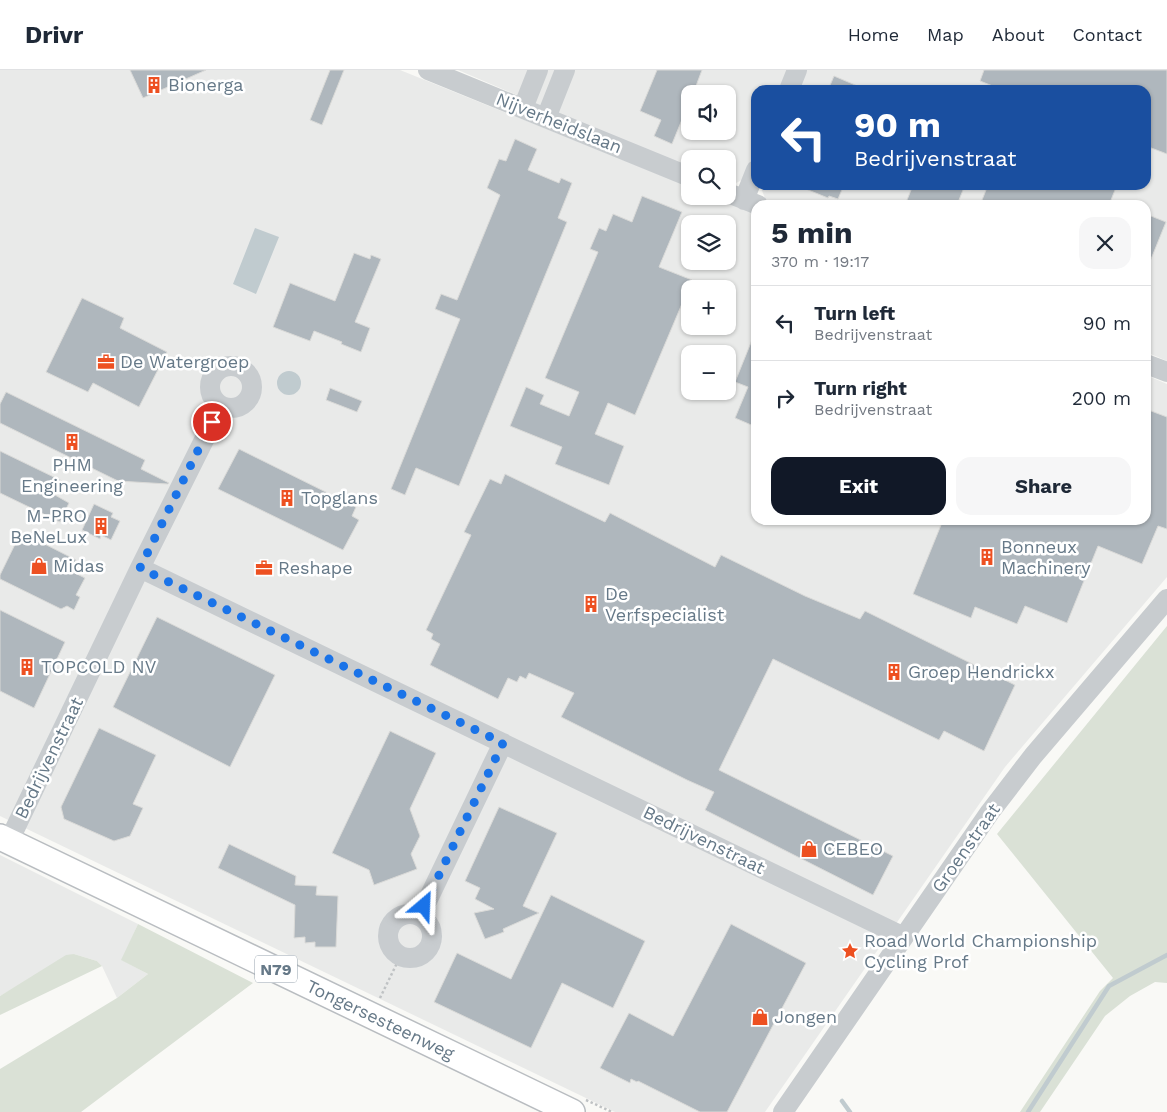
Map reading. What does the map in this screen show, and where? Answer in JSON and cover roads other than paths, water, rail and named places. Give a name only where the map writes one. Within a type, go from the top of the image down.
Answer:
[{"type":"main road","name":"Tongersesteenweg","points":[[4,839],[572,1112]]},
{"type":"street","name":"Nijverheidslaan","points":[[428,70],[681,173]]},
{"type":"street","points":[[523,108],[538,70]]},
{"type":"street","points":[[546,118],[565,70]]},
{"type":"street","points":[[791,85],[797,70]]},
{"type":"street","points":[[743,199],[751,181]]},
{"type":"street","points":[[1151,366],[1167,372]]},
{"type":"street","name":"Bedrijvenstraat","points":[[4,839],[220,406]]},
{"type":"street","name":"Bedrijvenstraat","points":[[140,568],[904,938]]},
{"type":"street","name":"Groenstraat","points":[[783,1112],[990,812],[1033,756],[1167,599]]},
{"type":"street","points":[[420,916],[503,743]]},
{"type":"street","points":[[410,913],[420,916],[428,922],[432,931],[432,941],[428,950],[420,956],[410,959],[400,956],[392,950],[388,941],[388,931],[392,922],[400,916],[410,913]]},
{"type":"waterway","points":[[1028,1112],[1109,986],[1167,955]]},
{"type":"waterway","points":[[842,1101],[850,1112]]},
{"type":"place","name":"Bionerga","points":[[154,85]]},
{"type":"place","name":"De Watergroep","points":[[106,362]]},
{"type":"place","name":"PHM Engineering","points":[[72,442]]},
{"type":"place","name":"Topglans","points":[[287,498]]},
{"type":"place","name":"M-PRO BeNeLux","points":[[101,526]]},
{"type":"place","name":"Bonneux Machinery","points":[[987,557]]},
{"type":"place","name":"Midas","points":[[39,566]]},
{"type":"place","name":"Reshape","points":[[264,568]]},
{"type":"place","name":"De Verfspecialist","points":[[591,604]]},
{"type":"place","name":"TOPCOLD NV","points":[[27,667]]},
{"type":"place","name":"Groep Hendrickx","points":[[894,672]]},
{"type":"place","name":"CEBEO","points":[[809,849]]},
{"type":"place","name":"Road World Championship Cycling Prof","points":[[850,951]]},
{"type":"place","name":"Jongen","points":[[760,1017]]}]
